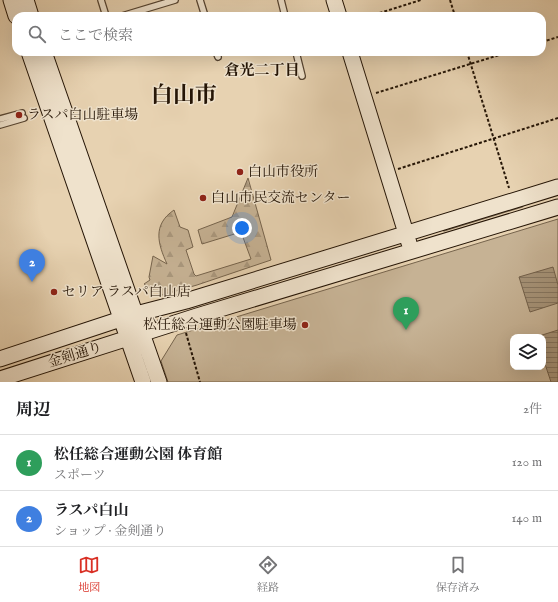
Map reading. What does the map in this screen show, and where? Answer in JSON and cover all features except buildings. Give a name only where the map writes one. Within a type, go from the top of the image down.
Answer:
[{"type":"street","points":[[11,0],[15,12]]},
{"type":"street","points":[[26,0],[30,12]]},
{"type":"street","points":[[334,0],[338,12]]},
{"type":"street","points":[[30,56],[143,382]]},
{"type":"street","points":[[45,56],[159,382]]},
{"type":"street","points":[[351,56],[412,251]]},
{"type":"street","name":"金剣通り","points":[[0,359],[136,314],[186,301],[558,187]]},
{"type":"street","name":"金剣通り","points":[[0,379],[558,207]]},
{"type":"lane","points":[[102,0],[105,12]]},
{"type":"lane","points":[[135,12],[175,0]]},
{"type":"lane","points":[[200,0],[204,12]]},
{"type":"lane","points":[[281,0],[284,12]]},
{"type":"lane","points":[[297,56],[302,76]]},
{"type":"lane","points":[[0,119],[23,115],[0,125]]},
{"type":"path","points":[[383,12],[421,0]]},
{"type":"path","points":[[450,0],[454,12]]},
{"type":"path","points":[[546,41],[558,37]]},
{"type":"path","points":[[468,56],[513,201]]},
{"type":"path","points":[[364,97],[496,56]]},
{"type":"path","points":[[388,172],[558,118]]},
{"type":"path","points":[[185,330],[200,382]]},
{"type":"green space","points":[[248,178],[271,260],[162,295],[144,284],[150,280],[149,277],[153,256],[167,264],[159,242],[159,235],[162,222],[174,210],[180,227],[188,230],[193,247],[186,250],[196,276],[251,259],[241,232],[202,244],[198,230],[232,217]]},
{"type":"green space","points":[[558,219],[558,382],[168,382],[161,361],[177,335]]},
{"type":"shaded area","points":[[553,267],[558,285],[558,303],[530,312],[519,277]]},
{"type":"shaded area","points":[[558,330],[558,382],[551,382],[546,367],[545,334]]},
{"type":"waterway","points":[[444,230],[522,206]]},
{"type":"place","name":"ラスパ白山駐車場","points":[[19,115]]},
{"type":"place","name":"白山市役所","points":[[240,172]]},
{"type":"place","name":"白山市民交流センター","points":[[203,198]]},
{"type":"place","name":"ラスパ白山","points":[[32,282]]},
{"type":"place","name":"セリア ラスパ白山店","points":[[54,292]]},
{"type":"place","name":"松任総合運動公園駐車場","points":[[305,325]]},
{"type":"place","name":"松任総合運動公園 体育館","points":[[406,330]]},
{"type":"district","name":"倉光二丁目","points":[[262,70]]},
{"type":"district","name":"白山市","points":[[184,96]]}]
